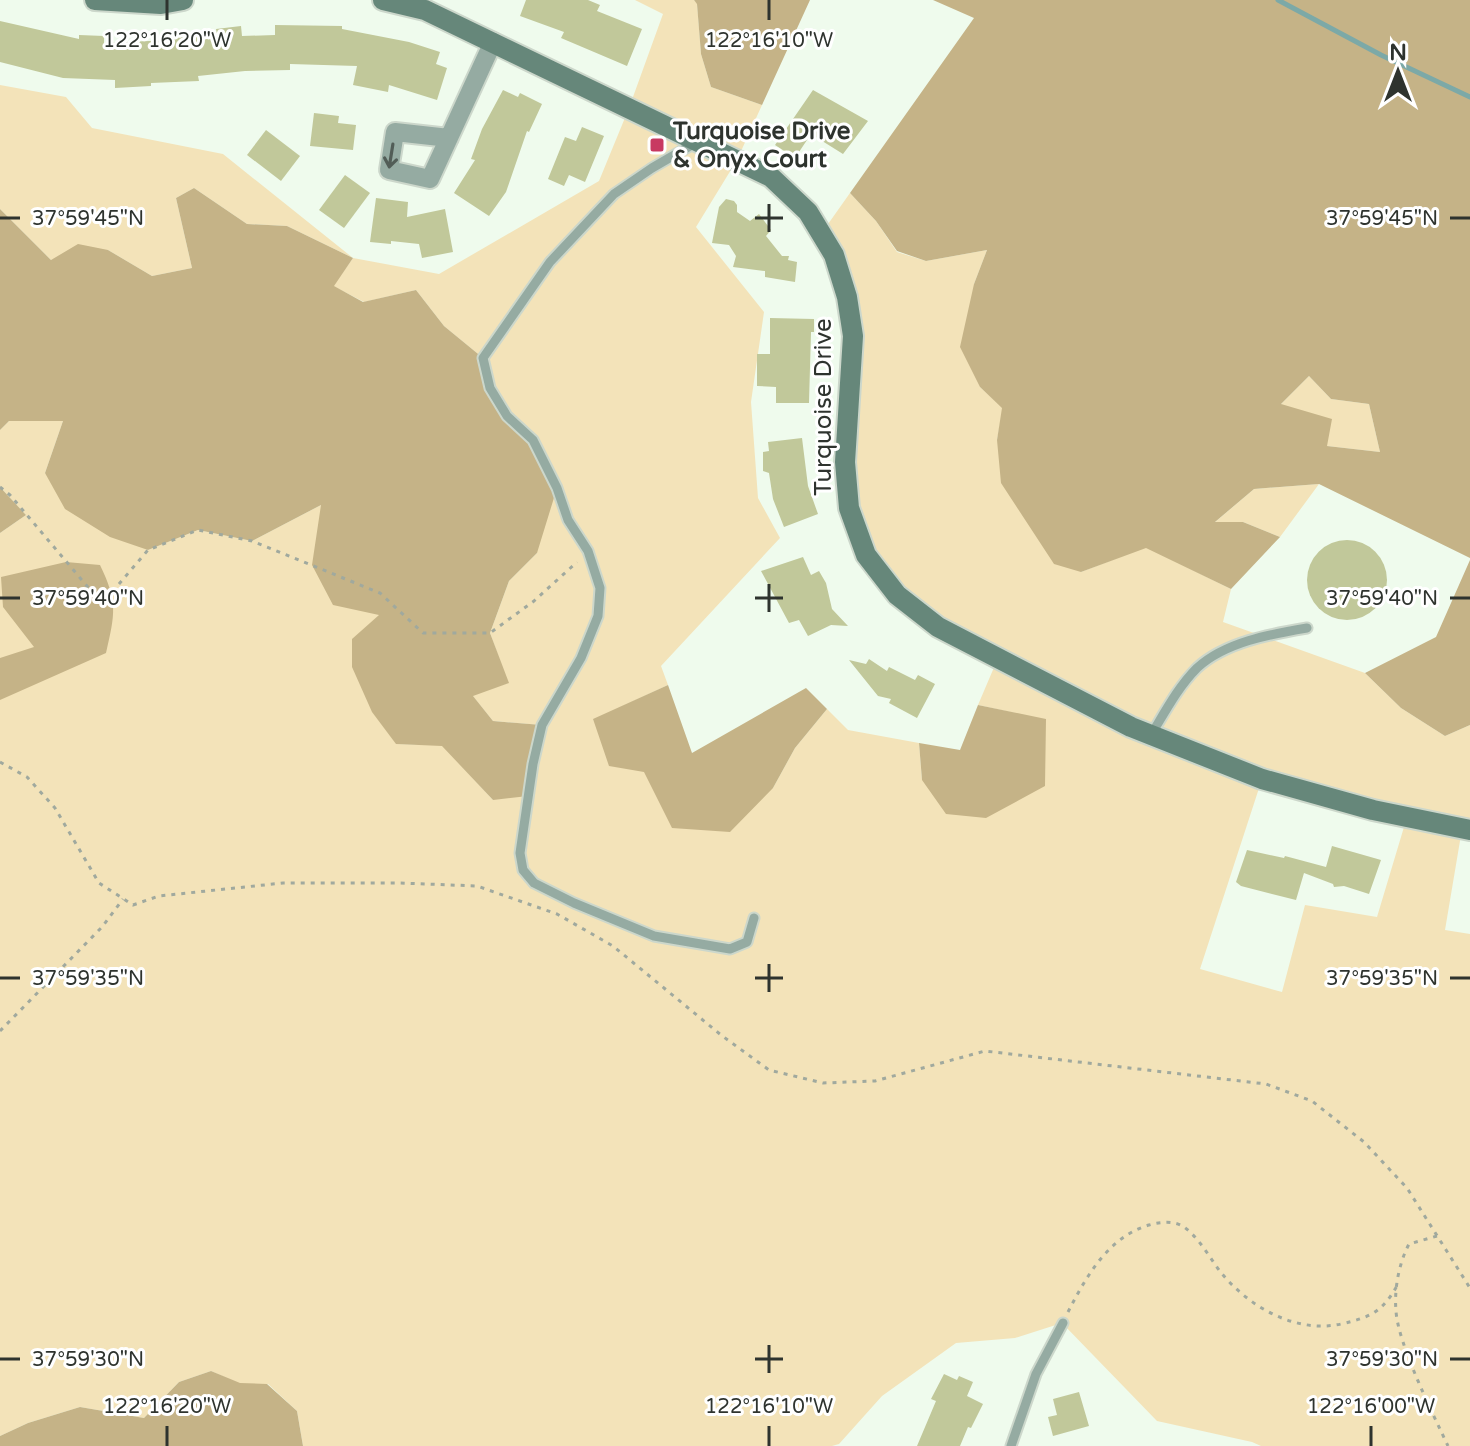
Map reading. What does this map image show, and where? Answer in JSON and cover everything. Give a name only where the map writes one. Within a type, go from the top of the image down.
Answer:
[{"type":"street","points":[[95,0],[161,4],[183,0]]},
{"type":"street","name":"Turquoise Drive","points":[[383,0],[425,10],[771,177],[808,212],[834,255],[847,297],[853,336],[845,462],[849,508],[866,555],[897,595],[938,627],[1131,727],[1262,779],[1373,810],[1470,830]]},
{"type":"street","points":[[449,138],[493,42]]},
{"type":"lane","points":[[698,142],[614,194],[550,262],[483,358],[490,388],[507,416],[533,440],[557,488],[568,520],[588,551],[600,588],[598,616],[581,658],[542,725],[520,853],[523,870],[534,883],[654,936],[730,949],[747,942],[754,918]]},
{"type":"lane","points":[[1151,735],[1177,693],[1198,667],[1222,650],[1276,633],[1307,628]]},
{"type":"lane","points":[[1011,1446],[1036,1374],[1063,1323]]},
{"type":"path","points":[[0,487],[92,592],[113,591],[148,550],[198,530],[252,541],[380,593],[423,633],[490,633],[534,601],[588,551]]},
{"type":"path","points":[[0,762],[27,777],[55,808],[99,883],[133,905],[159,896],[283,883],[477,886],[557,914],[613,946],[769,1070],[823,1083],[875,1081],[985,1051],[1266,1084],[1312,1101],[1364,1142],[1407,1188],[1470,1288]]},
{"type":"path","points":[[0,1031],[102,927],[123,899]]},
{"type":"path","points":[[1063,1323],[1083,1282],[1118,1240],[1137,1229],[1160,1222],[1181,1225],[1194,1235],[1235,1288],[1274,1315],[1295,1322],[1320,1328],[1367,1318],[1387,1304],[1398,1284]]},
{"type":"path","points":[[1437,1236],[1409,1244],[1402,1259],[1396,1312],[1406,1345],[1448,1446]]},
{"type":"shaded area","points":[[635,0],[694,0],[697,3],[701,54],[711,87],[762,105],[737,160],[696,227],[764,312],[751,402],[758,498],[780,538],[661,666],[668,685],[593,720],[773,788],[795,748],[827,709],[848,730],[919,743],[922,780],[1046,720],[978,705],[998,658],[897,595],[849,508],[853,336],[821,234],[850,193],[876,221],[897,252],[926,261],[987,250],[974,284],[980,387],[1003,408],[997,440],[1081,572],[1146,547],[1231,589],[1223,622],[1365,673],[1401,708],[1445,736],[1470,725],[1470,830],[1462,829],[1445,930],[1470,934],[1470,1446],[1261,1446],[1157,1421],[1062,1323],[1015,1338],[956,1343],[882,1396],[839,1444],[832,1446],[303,1446],[297,1411],[268,1384],[240,1384],[211,1371],[179,1382],[144,1418],[80,1407],[28,1423],[0,1436],[0,533],[26,515],[0,487],[0,430],[9,421],[63,421],[45,473],[148,550],[198,530],[252,541],[321,505],[380,615],[396,744],[442,745],[493,800],[541,725],[493,721],[472,695],[508,683],[490,633],[509,581],[537,553],[483,358],[444,326],[416,290],[364,302],[333,286],[353,258],[439,274],[599,181],[663,14]],"holes":[[[1262,779],[1407,817],[1377,917],[1305,905],[1282,992],[1200,969]]]},
{"type":"shaded area","points":[[694,0],[810,0],[762,105],[711,87],[701,54],[697,4]]},
{"type":"shaded area","points":[[933,0],[1470,0],[1470,558],[1319,484],[1254,489],[1215,522],[1243,522],[1280,537],[1231,589],[1146,548],[1081,572],[1054,564],[1001,483],[997,440],[1002,408],[980,387],[960,347],[974,284],[987,250],[926,261],[897,251],[876,221],[850,193],[974,18]],"holes":[[[1309,376],[1331,399],[1369,404],[1380,452],[1327,446],[1332,419],[1281,404]]]},
{"type":"shaded area","points":[[0,85],[66,97],[92,128],[223,154],[353,258],[287,226],[247,224],[194,188],[176,198],[192,268],[152,276],[108,250],[51,260],[0,209]]},
{"type":"shaded area","points":[[194,188],[247,224],[287,226],[353,258],[334,286],[363,302],[416,290],[444,326],[483,358],[490,388],[533,440],[557,488],[537,553],[509,581],[490,633],[509,683],[473,696],[493,721],[542,725],[528,796],[493,800],[442,746],[396,744],[372,712],[352,667],[352,639],[379,615],[333,605],[312,565],[321,505],[252,541],[198,530],[148,550],[110,537],[65,509],[45,473],[63,421],[9,421],[0,430],[0,209],[51,260],[78,244],[108,250],[152,276],[192,268],[176,198]]},
{"type":"shaded area","points":[[1309,376],[1331,399],[1369,404],[1380,452],[1327,446],[1281,404]]},
{"type":"shaded area","points":[[1319,484],[1280,537],[1243,522],[1214,523],[1254,489]]},
{"type":"shaded area","points":[[0,487],[26,515],[0,533]]},
{"type":"shaded area","points":[[1470,560],[1470,725],[1445,736],[1401,708],[1365,673],[1436,637]]},
{"type":"shaded area","points":[[66,562],[100,565],[106,578],[113,608],[106,653],[0,700],[0,658],[34,647],[3,607],[1,577]]},
{"type":"shaded area","points":[[668,685],[692,753],[806,688],[827,709],[795,748],[773,788],[730,832],[672,828],[644,772],[609,766],[593,719]]},
{"type":"shaded area","points":[[978,705],[1046,719],[1045,786],[986,818],[946,814],[922,780],[919,743],[960,750]]},
{"type":"shaded area","points":[[211,1371],[240,1383],[267,1384],[297,1411],[303,1446],[0,1446],[0,1436],[28,1423],[80,1407],[144,1418],[179,1382]]},
{"type":"building","points":[[526,0],[588,0],[600,5],[597,11],[642,29],[627,66],[561,38],[564,32],[520,16]]},
{"type":"building","points":[[0,21],[79,39],[79,35],[104,36],[104,43],[217,35],[216,29],[241,26],[242,36],[275,35],[275,25],[342,26],[342,29],[409,42],[440,52],[436,64],[447,68],[437,100],[389,85],[388,92],[353,85],[357,66],[290,64],[290,70],[245,71],[198,76],[199,81],[115,88],[115,80],[63,78],[0,62]]},
{"type":"building","points":[[503,90],[518,97],[520,93],[542,104],[527,131],[506,192],[489,216],[454,193],[475,160],[471,159],[482,129]]},
{"type":"building","points":[[813,90],[868,121],[843,154],[811,134],[795,158],[775,145]]},
{"type":"building","points":[[314,113],[339,116],[338,123],[356,125],[353,150],[310,146]]},
{"type":"building","points":[[582,127],[604,136],[585,182],[569,175],[564,186],[548,179],[565,137],[576,141]]},
{"type":"building","points":[[266,130],[300,156],[281,181],[247,155]]},
{"type":"building","points":[[345,175],[370,193],[344,228],[319,210]]},
{"type":"building","points":[[376,198],[408,202],[407,217],[445,209],[453,252],[422,258],[419,244],[370,242]]},
{"type":"building","points":[[726,199],[734,201],[737,212],[750,221],[759,214],[771,230],[766,236],[782,256],[789,256],[788,260],[797,262],[795,282],[765,277],[765,271],[733,267],[736,256],[729,245],[712,243],[719,207]]},
{"type":"building","points":[[770,318],[814,319],[809,403],[776,403],[776,387],[757,386],[757,354],[770,354]]},
{"type":"building","points":[[802,438],[808,486],[818,514],[784,527],[773,499],[769,473],[763,471],[763,452],[769,451],[768,442]]},
{"type":"building","points":[[1347,540],[1362,543],[1375,552],[1384,565],[1387,580],[1384,595],[1375,608],[1362,617],[1347,620],[1332,617],[1319,608],[1310,595],[1307,580],[1310,565],[1319,552],[1332,543]]},
{"type":"building","points":[[803,557],[811,575],[819,571],[826,583],[832,609],[848,626],[831,625],[808,636],[799,620],[789,623],[761,571]]},
{"type":"building","points":[[869,659],[887,671],[889,667],[915,680],[918,675],[935,684],[917,718],[889,703],[891,699],[878,696],[849,660],[866,664]]},
{"type":"building","points":[[1332,846],[1381,860],[1369,894],[1344,886],[1334,887],[1304,873],[1296,900],[1236,882],[1247,850],[1326,867]]},
{"type":"building","points":[[944,1374],[973,1382],[967,1396],[983,1404],[960,1446],[917,1446],[936,1401],[931,1399]]},
{"type":"building","points":[[1079,1392],[1089,1426],[1053,1436],[1048,1417],[1057,1415],[1053,1399]]},
{"type":"waterway","points":[[1278,0],[1381,55],[1470,97]]},
{"type":"place","name":"Turquoise Drive & Onyx Court","points":[[657,145]]}]
